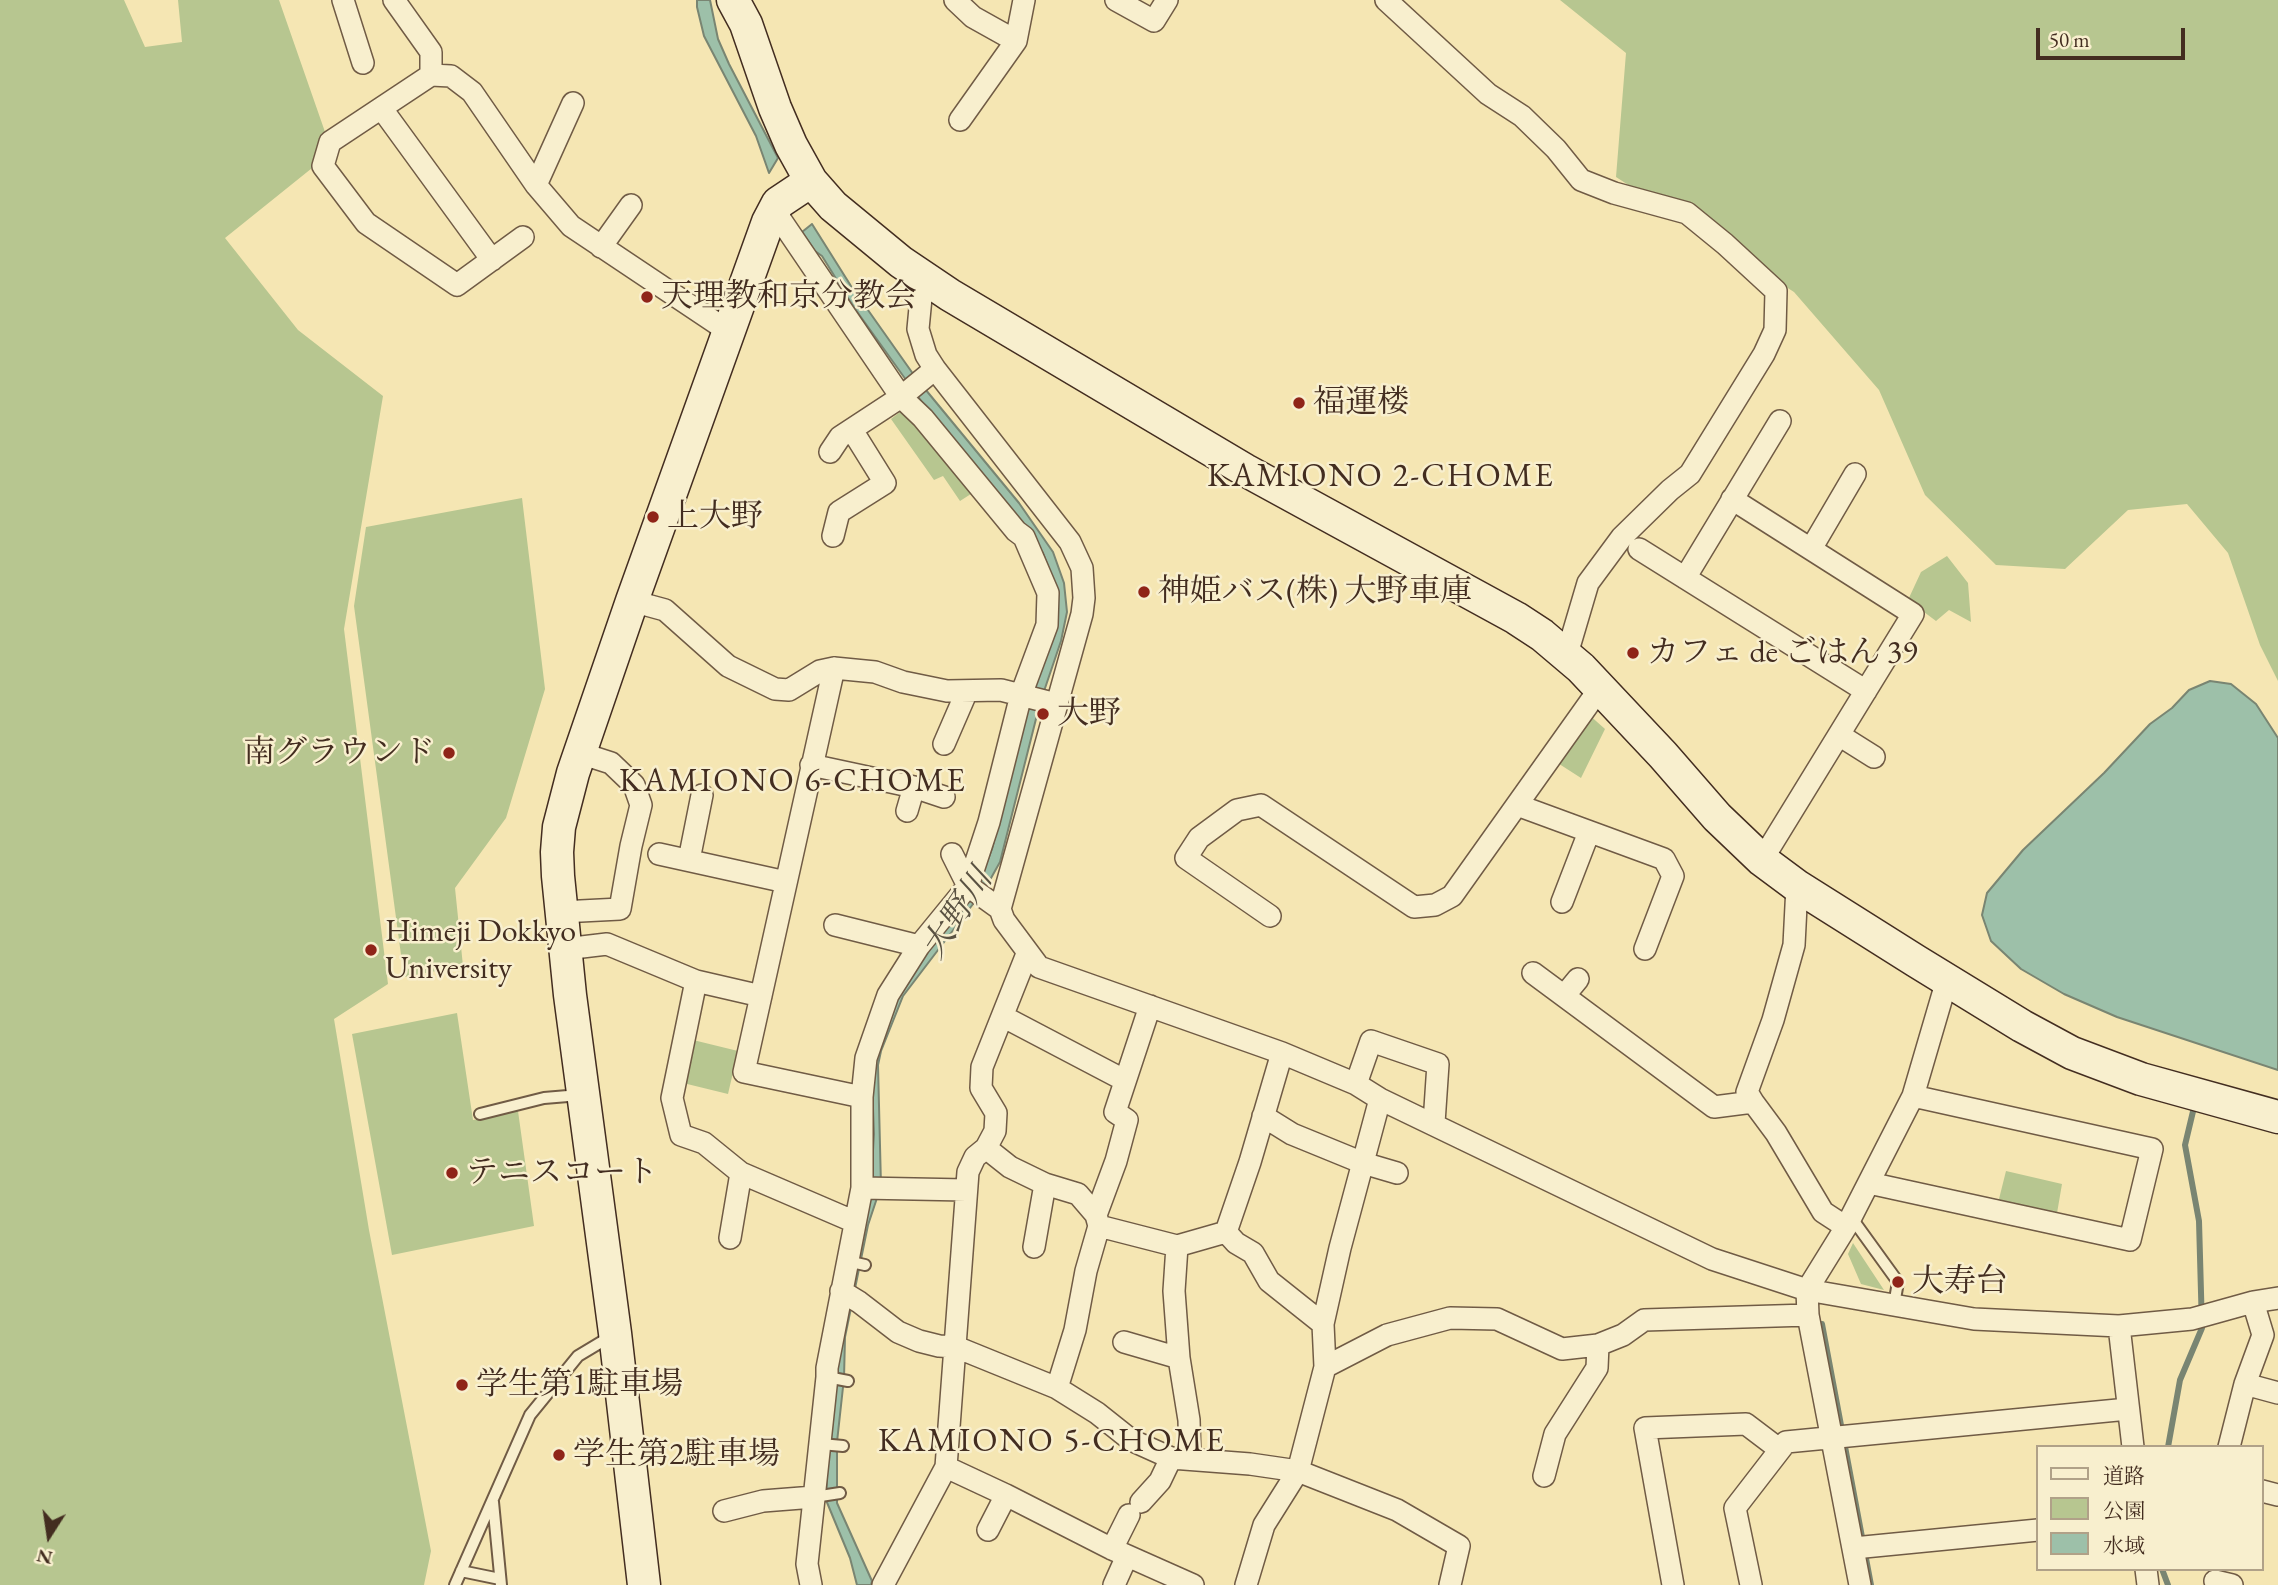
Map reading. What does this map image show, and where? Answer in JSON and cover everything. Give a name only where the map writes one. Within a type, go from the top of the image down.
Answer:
[{"type":"street","points":[[342,0],[363,63]]},
{"type":"street","points":[[394,0],[431,52],[431,75]]},
{"type":"street","points":[[733,0],[746,24],[775,108],[811,181],[848,219],[923,277],[1233,463],[1516,618],[1567,654],[1663,755],[1717,817],[1762,860],[1797,886],[1947,980],[2072,1053],[2141,1079],[2278,1117]]},
{"type":"street","points":[[954,0],[973,17],[1016,41]]},
{"type":"street","points":[[960,120],[1016,41],[1024,0]]},
{"type":"street","points":[[1116,0],[1154,21],[1167,0]]},
{"type":"street","points":[[1386,0],[1488,94],[1522,116],[1556,149],[1581,180],[1614,193],[1687,213],[1776,291],[1775,330],[1764,354],[1690,474],[1622,537],[1588,583],[1567,654]]},
{"type":"street","points":[[523,237],[457,285],[366,223],[323,166],[330,142],[431,75],[451,76],[472,92],[536,185],[571,226],[728,331]]},
{"type":"street","points":[[536,185],[573,103]]},
{"type":"street","points":[[382,109],[492,260]]},
{"type":"street","points":[[644,1585],[615,1334],[565,949],[557,852],[559,827],[580,753],[632,601],[774,210],[778,203],[811,181]]},
{"type":"street","points":[[601,247],[631,205]]},
{"type":"street","points":[[774,210],[901,397],[923,418],[1024,537],[1048,593],[1047,625],[1021,695],[989,822],[968,886],[919,946],[888,995],[866,1058],[862,1097],[862,1188],[855,1222],[856,1263],[841,1291],[827,1368],[838,1379],[821,1444],[814,1497],[807,1564],[811,1585]]},
{"type":"street","points":[[923,277],[918,329],[926,355],[1070,542],[1079,561],[1084,582],[1082,614],[994,904]]},
{"type":"street","points":[[830,452],[840,437],[901,397],[935,369]]},
{"type":"street","points":[[1685,578],[1780,421]]},
{"type":"street","points":[[833,536],[839,512],[885,483],[852,430]]},
{"type":"street","points":[[1811,549],[1855,474]]},
{"type":"street","points":[[1732,499],[1913,614],[1762,860]]},
{"type":"street","points":[[1639,550],[1866,691]]},
{"type":"street","points":[[632,601],[665,610],[727,666],[775,689],[789,690],[820,671],[834,668],[875,671],[947,691],[1001,690],[1056,704]]},
{"type":"street","points":[[834,668],[744,1072],[862,1097]]},
{"type":"street","points":[[1270,916],[1186,858],[1199,838],[1237,810],[1261,806],[1415,907],[1435,905],[1452,897],[1600,688]]},
{"type":"street","points":[[944,744],[967,691]]},
{"type":"street","points":[[1839,735],[1874,757]]},
{"type":"street","points":[[561,912],[620,909],[641,805],[634,785],[611,763],[580,753]]},
{"type":"street","points":[[811,765],[914,787],[944,797]]},
{"type":"street","points":[[907,811],[914,787]]},
{"type":"street","points":[[688,860],[702,795]]},
{"type":"street","points":[[1517,804],[1664,859],[1674,876],[1645,949]]},
{"type":"street","points":[[1562,901],[1589,832]]},
{"type":"street","points":[[659,853],[786,882]]},
{"type":"street","points":[[952,855],[968,886],[994,904],[1027,954],[1039,967],[1282,1053],[1356,1084],[1380,1099],[1712,1259],[1807,1290],[1974,1319],[2119,1326],[2192,1320],[2253,1302],[2278,1298]]},
{"type":"street","points":[[1797,886],[1794,945],[1773,1020],[1747,1092],[1776,1133],[1823,1212],[1849,1222]]},
{"type":"street","points":[[835,925],[919,946]]},
{"type":"street","points":[[565,949],[607,944],[696,981],[761,996]]},
{"type":"street","points":[[883,1585],[946,1467],[968,1172],[975,1157],[986,1148],[995,1131],[996,1113],[981,1088],[982,1067],[1027,954]]},
{"type":"street","points":[[1533,973],[1714,1107],[1753,1102]]},
{"type":"street","points":[[1564,996],[1578,979]]},
{"type":"street","points":[[1860,1585],[1808,1315],[1807,1290],[1849,1222],[1913,1097],[1947,980]]},
{"type":"street","points":[[696,981],[671,1098],[681,1135],[704,1143],[741,1173],[855,1222]]},
{"type":"street","points":[[1057,1388],[1075,1330],[1098,1220],[1127,1120],[1115,1112],[1150,1006]]},
{"type":"street","points":[[1004,1017],[1124,1080]]},
{"type":"street","points":[[1356,1084],[1371,1041],[1438,1064],[1434,1123]]},
{"type":"street","points":[[1226,1232],[1282,1053]]},
{"type":"street","points":[[1869,1183],[2130,1240],[2152,1149],[1913,1097]]},
{"type":"street","points":[[1247,1585],[1264,1525],[1298,1471],[1325,1367],[1323,1324],[1340,1248],[1380,1099]]},
{"type":"street","points":[[1263,1116],[1292,1133],[1363,1163],[1397,1173]]},
{"type":"street","points":[[986,1148],[1010,1167],[1045,1184],[1078,1194],[1098,1220],[1177,1246],[1226,1232]]},
{"type":"street","points":[[730,1238],[741,1173]]},
{"type":"street","points":[[1034,1247],[1045,1184]]},
{"type":"street","points":[[862,1188],[966,1191]]},
{"type":"street","points":[[1226,1232],[1253,1253],[1269,1281],[1323,1324]]},
{"type":"street","points":[[1114,1585],[1119,1553],[1135,1508],[1181,1458],[1189,1420],[1179,1358],[1174,1291],[1177,1246]]},
{"type":"street","points":[[841,1291],[898,1332],[939,1346],[956,1346],[1057,1388],[1097,1413],[1131,1440],[1181,1458],[1298,1471],[1397,1510],[1460,1546],[1450,1585]]},
{"type":"street","points":[[2230,1445],[2245,1384],[2263,1335],[2253,1302]]},
{"type":"street","points":[[1325,1367],[1388,1335],[1450,1318],[1497,1319],[1562,1349],[1598,1345],[1623,1335],[1644,1320],[1808,1315]]},
{"type":"street","points":[[2119,1326],[2133,1445]]},
{"type":"street","points":[[1124,1342],[1179,1358]]},
{"type":"street","points":[[1544,1476],[1555,1434],[1597,1368],[1598,1345]]},
{"type":"street","points":[[2245,1384],[2278,1393]]},
{"type":"street","points":[[1751,1585],[1735,1508],[1786,1442],[2128,1409]]},
{"type":"street","points":[[1673,1585],[1645,1428],[1746,1423],[1779,1449]]},
{"type":"street","points":[[946,1467],[1119,1553],[1193,1585]]},
{"type":"street","points":[[988,1530],[1006,1495]]},
{"type":"street","points":[[724,1511],[763,1501],[814,1497]]},
{"type":"street","points":[[1854,1548],[2036,1530]]},
{"type":"lane","points":[[480,1114],[544,1098],[583,1095]]},
{"type":"lane","points":[[1849,1222],[1898,1282],[1894,1305]]},
{"type":"lane","points":[[455,1585],[530,1415],[578,1356],[615,1334]]},
{"type":"lane","points":[[821,1444],[843,1446]]},
{"type":"lane","points":[[814,1497],[841,1493]]},
{"type":"lane","points":[[461,1571],[501,1582],[493,1499]]},
{"type":"green space","points":[[0,0],[124,0],[145,47],[182,42],[178,0],[279,0],[332,152],[225,238],[298,330],[383,396],[344,629],[388,984],[334,1019],[369,1230],[431,1551],[424,1585],[0,1585]]},
{"type":"green space","points":[[1560,0],[2278,0],[2278,681],[2260,645],[2228,553],[2187,504],[2128,510],[2065,569],[1996,565],[1925,495],[1879,390],[1794,292],[1616,177],[1626,53]]},
{"type":"green space","points":[[905,408],[974,492],[960,501],[943,476],[934,480],[891,419]]},
{"type":"green space","name":"南グラウンド","points":[[522,498],[545,689],[506,818],[455,888],[463,966],[404,977],[354,606],[366,527]]},
{"type":"green space","points":[[1947,556],[1968,583],[1971,622],[1949,610],[1936,621],[1908,600],[1921,572]]},
{"type":"green space","points":[[1587,713],[1605,729],[1581,778],[1553,760]]},
{"type":"green space","name":"テニスコート","points":[[457,1013],[473,1120],[518,1111],[534,1226],[392,1255],[352,1034]]},
{"type":"green space","points":[[689,1039],[738,1051],[728,1094],[679,1082]]},
{"type":"green space","points":[[2006,1171],[2062,1184],[2056,1219],[1996,1211]]},
{"type":"green space","points":[[1853,1243],[1884,1290],[1861,1284],[1848,1254]]},
{"type":"water","points":[[697,0],[710,0],[718,39],[778,158],[769,173],[756,136],[704,36]]},
{"type":"water","name":"大野川","points":[[812,224],[851,286],[916,378],[1019,503],[1053,552],[1064,583],[1067,612],[1061,641],[1040,703],[1000,862],[986,887],[903,996],[878,1065],[881,1186],[868,1225],[845,1337],[844,1378],[837,1442],[837,1503],[872,1581],[871,1585],[857,1585],[850,1558],[826,1500],[839,1332],[871,1183],[874,1134],[873,1049],[897,991],[979,883],[992,849],[1054,582],[1043,553],[924,405],[853,306],[822,256],[815,251],[802,232]]},
{"type":"water","points":[[2210,681],[2231,684],[2256,704],[2278,738],[2278,1070],[2117,1017],[2064,994],[2021,969],[1991,941],[1982,915],[1987,893],[2023,850],[2104,773],[2150,724],[2172,708],[2189,690]]},
{"type":"waterway","points":[[2168,1445],[2180,1380],[2202,1328],[2199,1221],[2185,1145],[2195,1103]]},
{"type":"waterway","points":[[1822,1324],[1871,1585]]},
{"type":"waterway","points":[[2163,1571],[2168,1585]]},
{"type":"place","name":"天理教和京分教会","points":[[647,297]]},
{"type":"place","name":"福運楼","points":[[1299,403]]},
{"type":"place","name":"上大野","points":[[653,517]]},
{"type":"place","name":"神姫バス(株) 大野車庫","points":[[1144,592]]},
{"type":"place","name":"カフェ de ごはん 39","points":[[1633,653]]},
{"type":"place","name":"大野","points":[[1043,714]]},
{"type":"place","name":"南グラウンド","points":[[449,753]]},
{"type":"place","name":"Himeji Dokkyo University","points":[[371,950]]},
{"type":"place","name":"テニスコート","points":[[452,1173]]},
{"type":"place","name":"大寿台","points":[[1898,1282]]},
{"type":"place","name":"学生第1駐車場","points":[[462,1385]]},
{"type":"place","name":"学生第2駐車場","points":[[559,1455]]},
{"type":"district","name":"KAMIONO 2-CHOME","points":[[1381,477]]},
{"type":"district","name":"KAMIONO 6-CHOME","points":[[793,782]]},
{"type":"district","name":"KAMIONO 5-CHOME","points":[[1052,1442]]}]
